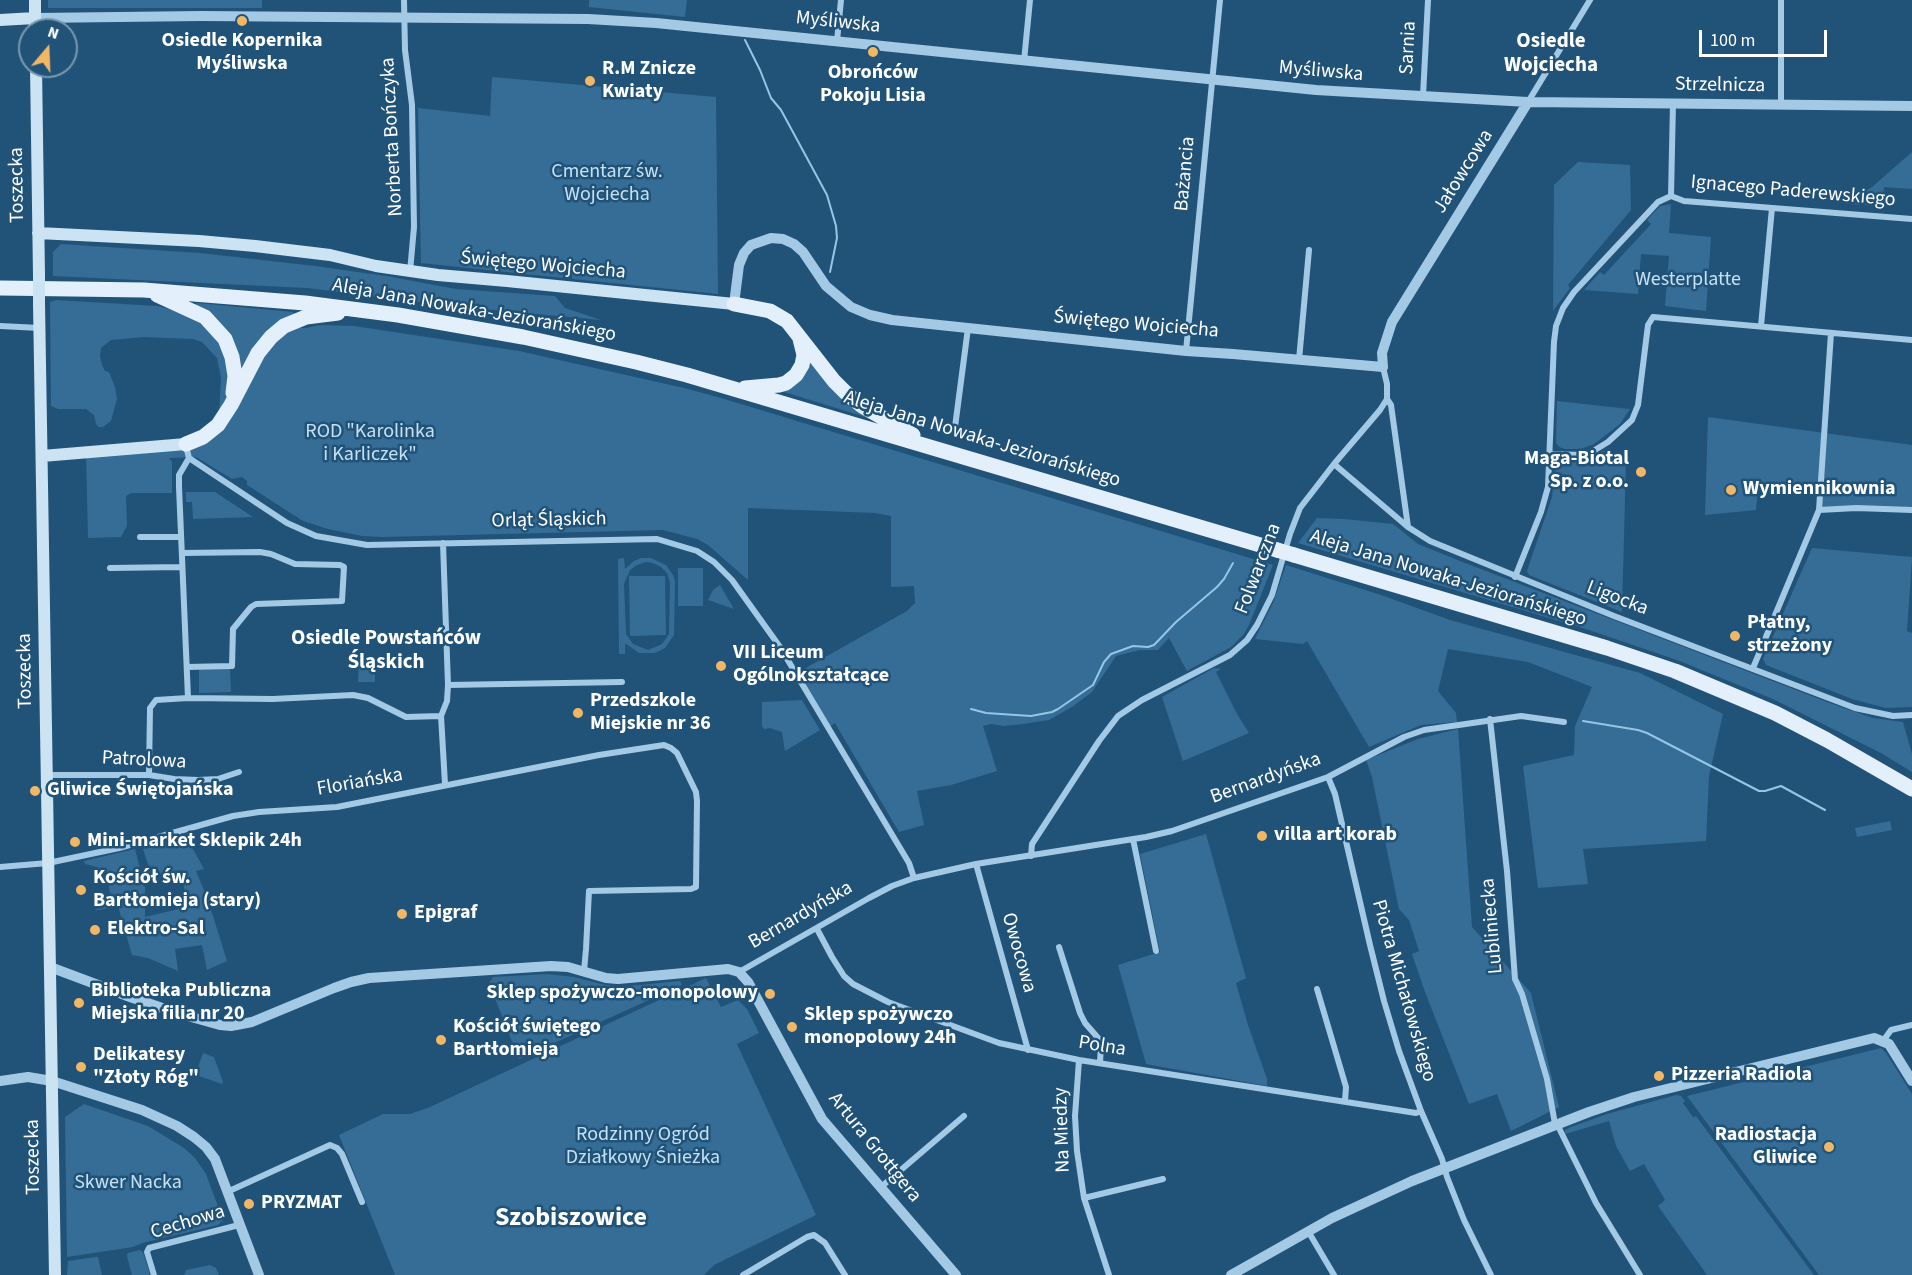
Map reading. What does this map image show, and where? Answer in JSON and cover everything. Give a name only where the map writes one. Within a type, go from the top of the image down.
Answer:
[{"type":"main road","points":[[34,0],[35,18]]},
{"type":"main road","points":[[0,20],[18,22]]},
{"type":"main road","name":"Toszecka","points":[[36,78],[55,1275]]},
{"type":"main road","name":"Świętego Wojciecha","points":[[38,233],[255,246],[330,255],[410,272],[734,304]]},
{"type":"main road","name":"Aleja Jana Nowaka-Jeziorańskiego","points":[[0,288],[144,290],[305,303],[523,337],[636,362],[939,449],[1596,645],[1675,671],[1775,713],[1837,745],[1912,789]]},
{"type":"main road","points":[[144,290],[204,317],[225,339],[236,376],[231,405]]},
{"type":"main road","points":[[734,304],[770,310],[787,321],[834,381],[854,399],[939,449]]},
{"type":"main road","points":[[42,456],[187,451],[218,425],[258,353],[271,337],[285,326],[306,317],[359,310]]},
{"type":"main road","points":[[733,388],[772,387],[786,383],[796,375],[802,365],[804,355],[800,336]]},
{"type":"street","name":"Norberta Bończyka","points":[[404,0],[405,50],[412,105],[414,222],[410,272]]},
{"type":"street","points":[[837,41],[841,0]]},
{"type":"street","points":[[1023,61],[1030,0]]},
{"type":"street","name":"Bażancia","points":[[1186,351],[1220,0]]},
{"type":"street","name":"Sarnia","points":[[1423,97],[1428,0]]},
{"type":"street","name":"Jałowcowa","points":[[1383,367],[1382,353],[1392,322],[1590,0]]},
{"type":"street","points":[[1780,105],[1781,0]]},
{"type":"street","name":"Myśliwska","points":[[78,21],[159,16],[554,18],[628,21],[1316,90],[1528,102]]},
{"type":"street","name":"Strzelnicza","points":[[1528,102],[1912,106]]},
{"type":"street","points":[[1515,577],[1545,499],[1550,454],[1556,326],[1563,308],[1574,292],[1663,198],[1671,196],[1673,103]]},
{"type":"street","name":"Ignacego Paderewskiego","points":[[1671,196],[1684,201],[1912,219]]},
{"type":"street","points":[[1761,326],[1772,208]]},
{"type":"street","name":"Świętego Wojciecha","points":[[734,304],[739,265],[744,253],[760,240],[783,239],[794,244],[803,252],[826,286],[851,307],[870,315],[892,320],[1186,351],[1383,367]]},
{"type":"street","points":[[1299,360],[1309,250]]},
{"type":"street","points":[[1550,454],[1590,453],[1608,442],[1632,420],[1638,405],[1648,325],[1653,316],[1912,340]]},
{"type":"street","points":[[0,326],[40,328]]},
{"type":"street","points":[[955,428],[968,328]]},
{"type":"street","points":[[1753,668],[1819,510],[1831,333]]},
{"type":"street","points":[[1383,367],[1387,384],[1387,399],[1391,405],[1408,527]]},
{"type":"street","name":"Folwarczna","points":[[1031,855],[1032,844],[1118,716],[1142,700],[1230,655],[1247,640],[1272,595],[1300,508],[1387,399]]},
{"type":"street","points":[[187,451],[179,475],[188,698]]},
{"type":"street","name":"Orląt Śląskich","points":[[187,451],[287,523],[316,536],[367,545],[657,539],[697,551],[714,562],[739,589],[780,647],[909,863],[914,878]]},
{"type":"street","name":"Ligocka","points":[[1334,464],[1408,527],[1430,541],[1515,577],[1856,708],[1893,716],[1912,715]]},
{"type":"street","points":[[1819,510],[1856,508],[1912,510]]},
{"type":"street","points":[[140,537],[181,537]]},
{"type":"street","points":[[443,543],[448,685],[447,701],[441,716],[445,784]]},
{"type":"street","points":[[182,553],[260,552],[295,564],[344,567],[342,601],[256,604],[250,607],[234,629],[232,666],[187,667]]},
{"type":"street","points":[[110,568],[182,567]]},
{"type":"street","points":[[448,685],[622,682]]},
{"type":"street","points":[[149,775],[150,708],[156,700],[273,699],[353,695],[368,698],[406,717],[441,716]]},
{"type":"street","name":"Bernardyńska","points":[[50,967],[160,1008],[218,1025],[231,1026],[252,1022],[334,988],[369,978],[551,966],[568,967],[606,978],[618,979],[728,969],[740,972],[869,898],[914,878],[976,864],[1172,831],[1328,777],[1404,736],[1424,730],[1521,716],[1564,722]]},
{"type":"street","name":"Lubliniecka","points":[[1490,719],[1507,872],[1515,979],[1522,994],[1547,1079],[1556,1124],[1596,1203],[1640,1275]]},
{"type":"street","name":"Floriańska","points":[[0,867],[48,863],[157,838],[218,819],[259,812],[337,807],[445,784],[664,745],[677,753],[696,792],[696,886],[691,889],[589,891],[584,971]]},
{"type":"street","name":"Patrolowa","points":[[47,775],[149,775],[184,780],[208,780],[239,772]]},
{"type":"street","name":"Piotra Michałowskiego","points":[[1328,777],[1335,794],[1384,1001],[1399,1051],[1464,1220],[1491,1275]]},
{"type":"street","points":[[1133,839],[1155,951]]},
{"type":"street","name":"Owocowa","points":[[976,864],[1028,1050]]},
{"type":"street","name":"Polna","points":[[817,929],[844,976],[865,991],[954,1028],[999,1043],[1079,1060],[1416,1113],[1421,1111]]},
{"type":"street","points":[[1059,947],[1080,1014],[1099,1039],[1100,1063]]},
{"type":"street","name":"Artura Grottgera","points":[[740,972],[748,982],[822,1119],[957,1275]]},
{"type":"street","points":[[1317,989],[1346,1088],[1345,1101]]},
{"type":"street","points":[[1883,1041],[1892,1030],[1912,1025]]},
{"type":"street","points":[[1231,1275],[1308,1231],[1373,1198],[1443,1167],[1595,1109],[1650,1093],[1874,1038],[1889,1044],[1912,1081]]},
{"type":"street","name":"Na Miedzy","points":[[1079,1060],[1077,1151],[1084,1198],[1109,1275]]},
{"type":"street","points":[[0,1081],[28,1077],[52,1081],[142,1110],[185,1132],[206,1147],[215,1159],[259,1275]]},
{"type":"street","points":[[880,1187],[964,1116]]},
{"type":"street","points":[[227,1192],[330,1145],[342,1154],[362,1202]]},
{"type":"street","name":"Na Miedzy","points":[[1084,1198],[1163,1179]]},
{"type":"street","name":"Cechowa","points":[[154,1275],[147,1252],[149,1248],[239,1225]]},
{"type":"street","points":[[1308,1231],[1334,1275]]},
{"type":"street","points":[[742,1275],[814,1235],[825,1243],[845,1275]]},
{"type":"green space","points":[[48,0],[262,0],[262,8],[48,8]]},
{"type":"green space","points":[[589,0],[687,0],[685,17],[589,7]]},
{"type":"green space","name":"Cmentarz św. Wojciecha","points":[[492,77],[716,97],[718,294],[573,279],[570,275],[564,274],[563,278],[421,263],[418,108],[490,116]]},
{"type":"green space","points":[[1912,152],[1912,189],[1884,187],[1882,206],[1848,204],[1872,187]]},
{"type":"green space","points":[[1578,162],[1630,165],[1631,210],[1568,285],[1570,288],[1553,311],[1554,185]]},
{"type":"green space","name":"Westerplatte","points":[[1671,204],[1669,233],[1711,237],[1706,311],[1665,306],[1669,256],[1641,254],[1638,294],[1584,290],[1600,272],[1604,275],[1651,224],[1647,220],[1660,206]]},
{"type":"green space","points":[[61,244],[200,253],[315,266],[456,289],[555,296],[565,308],[601,320],[451,306],[307,288],[53,276],[53,252]]},
{"type":"green space","name":"ROD \"Karolinka i Karliczek\"","points":[[56,300],[157,306],[198,316],[224,344],[231,403],[271,337],[295,328],[321,325],[354,326],[519,351],[721,398],[1273,565],[1249,625],[1244,634],[1231,647],[1187,671],[1169,638],[1158,650],[1140,650],[1116,656],[1092,692],[1049,720],[1004,726],[991,724],[983,726],[997,771],[951,785],[917,791],[924,825],[899,832],[835,723],[829,727],[795,674],[907,611],[915,603],[914,586],[891,587],[891,516],[875,513],[748,508],[748,580],[708,545],[697,539],[663,530],[382,537],[362,536],[328,529],[303,521],[247,485],[247,481],[242,477],[232,479],[196,457],[169,458],[172,462],[172,493],[131,493],[126,496],[127,526],[121,537],[88,538],[86,452],[201,436],[219,413],[221,378],[217,358],[202,342],[193,339],[143,337],[111,340],[101,348],[100,356],[102,365],[105,371],[109,372],[115,387],[117,399],[111,421],[99,427],[94,415],[86,409],[58,409],[51,406],[50,302]]},
{"type":"green space","points":[[197,303],[295,314],[244,373],[195,305]]},
{"type":"green space","points":[[808,359],[875,420],[781,391]]},
{"type":"green space","points":[[1557,401],[1630,409],[1620,424],[1594,444],[1581,449],[1565,449],[1556,443]]},
{"type":"green space","points":[[1708,417],[1912,445],[1912,510],[1819,510],[1820,492],[1758,489],[1756,510],[1705,515]]},
{"type":"green space","points":[[1602,451],[1617,452],[1626,460],[1622,612],[1529,575],[1527,571],[1552,497],[1556,463],[1558,461],[1584,461]]},
{"type":"green space","points":[[186,492],[215,492],[253,517],[193,519],[192,502],[186,502]]},
{"type":"green space","points":[[1317,518],[1393,524],[1418,544],[1460,561],[1835,705],[1873,718],[1903,722],[1912,754],[1912,772],[1881,753],[1773,699],[1677,660],[1589,630],[1298,543]]},
{"type":"green space","points":[[1812,548],[1912,557],[1907,631],[1912,633],[1912,707],[1886,708],[1852,699],[1766,665],[1763,659]]},
{"type":"green space","points":[[624,558],[625,569],[641,558],[651,558],[666,565],[673,575],[675,581],[674,635],[665,648],[655,653],[639,653],[625,643],[625,654],[619,654],[618,559]],"holes":[[[646,562],[653,563],[667,573],[670,582],[669,634],[662,644],[648,650],[633,644],[626,634],[624,584],[630,570]]]},
{"type":"green space","points":[[1286,565],[1450,620],[1640,673],[1723,714],[1709,776],[1706,841],[1583,849],[1588,884],[1538,888],[1523,766],[1574,755],[1575,726],[1592,687],[1528,662],[1448,649],[1438,691],[1456,713],[1457,722],[1421,725],[1369,747],[1307,641],[1303,644],[1255,639],[1273,603]]},
{"type":"green space","points":[[678,568],[703,568],[703,606],[678,606]]},
{"type":"green space","points":[[629,576],[665,576],[666,635],[630,636]]},
{"type":"green space","points":[[720,585],[734,609],[708,600],[713,590]]},
{"type":"green space","points":[[359,659],[375,659],[375,682],[358,682]]},
{"type":"green space","points":[[1214,668],[1221,669],[1216,672],[1249,733],[1183,761],[1162,697]]},
{"type":"green space","points":[[199,669],[230,669],[231,692],[199,693]]},
{"type":"green space","points":[[802,700],[820,730],[785,751],[782,732],[770,728],[764,729],[762,726],[762,702]]},
{"type":"green space","points":[[1458,729],[1472,927],[1531,993],[1559,1107],[1511,1131],[1497,1094],[1469,1104],[1425,992],[1412,954],[1419,951],[1409,920],[1399,909],[1372,777],[1366,760],[1418,739]]},
{"type":"green space","points":[[1890,821],[1892,830],[1857,837],[1855,828]]},
{"type":"green space","points":[[1206,834],[1246,978],[1236,983],[1267,1079],[1267,1086],[1146,1064],[1118,965],[1160,952],[1140,854]]},
{"type":"green space","points":[[183,836],[188,840],[204,869],[196,871],[208,900],[227,961],[207,970],[202,945],[175,949],[178,971],[148,958],[132,955],[118,906],[94,911],[108,902],[110,894],[108,880],[97,867],[85,864],[84,861],[135,849],[145,888],[145,917],[187,907],[181,870],[152,876],[143,849]]},
{"type":"green space","points":[[547,974],[574,977],[614,986],[680,981],[682,985],[519,1059],[489,983],[493,977]]},
{"type":"green space","name":"Rodzinny Ogród Działkowy Śnieżka","points":[[706,978],[721,1007],[738,1000],[747,1009],[759,1033],[737,1044],[816,1215],[714,1265],[704,1275],[395,1275],[339,1135],[383,1114],[410,1114],[430,1107]]},
{"type":"green space","points":[[1881,1048],[1912,1094],[1912,1275],[1819,1275],[1687,1096]]},
{"type":"green space","points":[[203,1053],[214,1057],[222,1084],[196,1073]]},
{"type":"green space","points":[[1676,1095],[1681,1096],[1685,1101],[1683,1103],[1693,1117],[1696,1116],[1814,1275],[1707,1275],[1658,1206],[1665,1200],[1644,1164],[1630,1171],[1616,1146],[1609,1121],[1565,1134],[1565,1130],[1571,1127],[1607,1114]]},
{"type":"green space","name":"Skwer Nacka","points":[[84,1104],[148,1126],[184,1148],[195,1158],[206,1174],[223,1220],[218,1225],[133,1247],[67,1257],[65,1117]]},
{"type":"green space","points":[[140,1250],[143,1252],[150,1275],[132,1275],[127,1256],[128,1253]]},
{"type":"green space","points":[[98,1257],[102,1275],[67,1275],[68,1261]]},
{"type":"green space","points":[[210,1265],[216,1268],[219,1275],[184,1275],[186,1270]]},
{"type":"waterway","points":[[745,40],[771,98],[781,110],[827,195],[837,238],[830,272]]},
{"type":"waterway","points":[[971,709],[986,713],[1031,716],[1058,709],[1093,685],[1104,662],[1111,654],[1133,646],[1154,645],[1176,622],[1217,587],[1233,563]]},
{"type":"waterway","points":[[1583,721],[1647,733],[1759,791],[1781,786],[1825,810]]},
{"type":"place","name":"Osiedle Kopernika Myśliwska","points":[[242,21]]},
{"type":"place","name":"Obrońców Pokoju Lisia","points":[[873,52]]},
{"type":"place","name":"R.M Znicze Kwiaty","points":[[590,81]]},
{"type":"place","name":"Maga-Biotal Sp. z o.o.","points":[[1641,472]]},
{"type":"place","name":"Wymiennikownia","points":[[1731,490]]},
{"type":"place","name":"Płatny, strzeżony","points":[[1735,636]]},
{"type":"place","name":"VII Liceum Ogólnokształcące","points":[[721,666]]},
{"type":"place","name":"Przedszkole Miejskie nr 36","points":[[578,713]]},
{"type":"place","name":"Gliwice Świętojańska","points":[[35,791]]},
{"type":"place","name":"villa art korab","points":[[1262,836]]},
{"type":"place","name":"Mini-market Sklepik 24h","points":[[75,842]]},
{"type":"place","name":"Kościół św. Bartłomieja (stary)","points":[[81,890]]},
{"type":"place","name":"Epigraf","points":[[402,914]]},
{"type":"place","name":"Elektro-Sal","points":[[95,930]]},
{"type":"place","name":"Sklep spożywczo-monopolowy","points":[[770,994]]},
{"type":"place","name":"Biblioteka Publiczna Miejska filia nr 20","points":[[79,1003]]},
{"type":"place","name":"Sklep spożywczo monopolowy 24h","points":[[792,1027]]},
{"type":"place","name":"Kościół świętego Bartłomieja","points":[[441,1040]]},
{"type":"place","name":"Delikatesy \"Złoty Róg\"","points":[[81,1067]]},
{"type":"place","name":"Pizzeria Radiola","points":[[1659,1076]]},
{"type":"place","name":"Radiostacja Gliwice","points":[[1829,1147]]},
{"type":"place","name":"PRYZMAT","points":[[249,1204]]},
{"type":"district","name":"Osiedle Wojciecha","points":[[1551,54]]},
{"type":"district","name":"Osiedle Powstańców Śląskich","points":[[386,651]]},
{"type":"district","name":"Szobiszowice","points":[[571,1219]]}]
